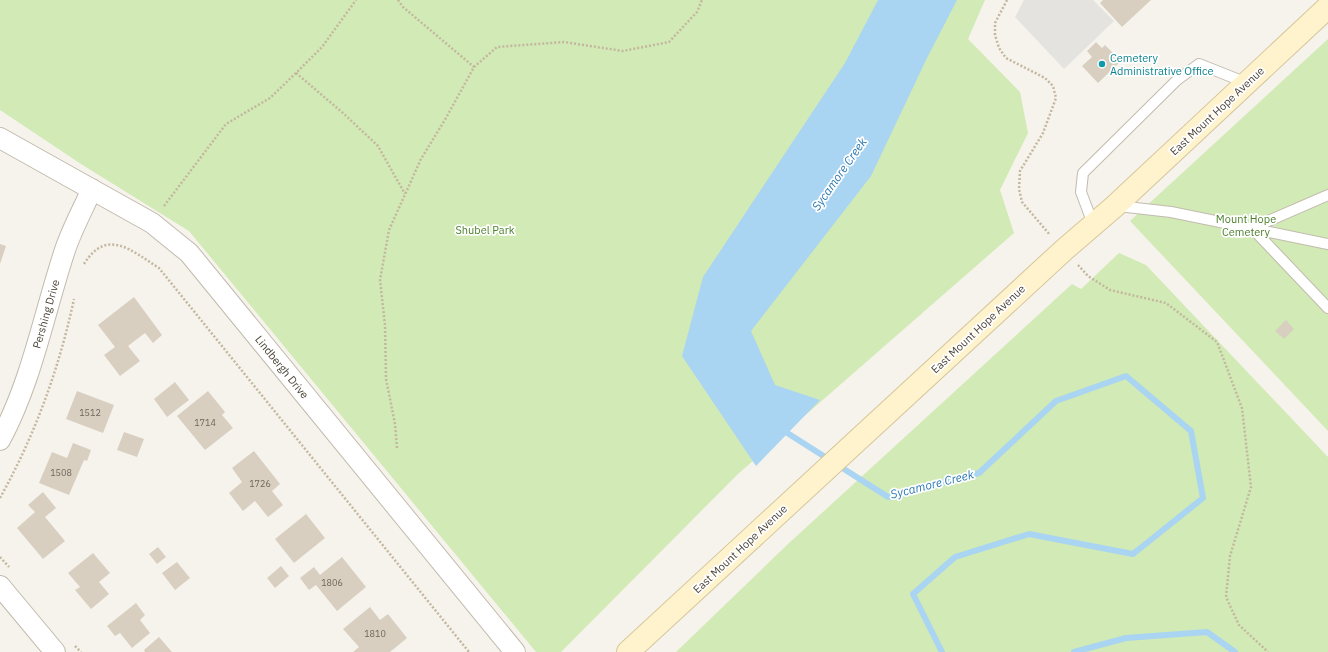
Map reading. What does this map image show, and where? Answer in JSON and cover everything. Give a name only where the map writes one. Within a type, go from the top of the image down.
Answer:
[{"type":"street","name":"East Mount Hope Avenue","points":[[628,652],[1093,224],[1115,206],[1328,7]]},
{"type":"street","name":"Lindbergh Drive","points":[[0,138],[152,223],[189,253],[515,652]]},
{"type":"street","name":"Pershing Drive","points":[[0,440],[12,418],[36,347],[65,249],[92,189]]},
{"type":"street","points":[[0,586],[55,652]]},
{"type":"lane","points":[[1093,224],[1081,192],[1083,174],[1177,80],[1199,64],[1247,83]]},
{"type":"lane","points":[[1252,228],[1328,195]]},
{"type":"lane","points":[[1115,206],[1170,212],[1328,244]]},
{"type":"lane","points":[[1252,228],[1328,308]]},
{"type":"path","points":[[152,223],[226,124],[270,98],[322,47],[356,0]]},
{"type":"path","points":[[398,0],[403,7],[474,66]]},
{"type":"path","points":[[397,448],[395,424],[386,379],[385,326],[380,280],[389,230],[421,159],[446,118],[474,66],[498,47],[564,42],[623,51],[669,42],[697,12],[702,0]]},
{"type":"path","points":[[1007,0],[995,22],[994,35],[998,48],[1006,58],[1045,78],[1053,86],[1056,98],[1043,133],[1020,171],[1019,189],[1022,202],[1044,228]]},
{"type":"path","points":[[296,73],[343,113],[378,146],[405,194]]},
{"type":"path","points":[[79,271],[91,251],[105,245],[121,245],[159,268],[469,652]]},
{"type":"path","points":[[1078,266],[1088,276],[1110,290],[1166,303],[1217,342],[1242,408],[1251,487],[1230,556],[1226,596],[1239,625],[1268,652]]},
{"type":"path","points":[[0,498],[37,423],[64,344],[75,293]]},
{"type":"green space","name":"Shubel Park","points":[[0,0],[985,0],[968,39],[1020,92],[1028,133],[1000,190],[1014,233],[738,474],[561,652],[536,652],[189,231],[81,164],[0,110]]},
{"type":"green space","name":"Mount Hope Cemetery","points":[[1328,39],[1328,431],[1130,221]]},
{"type":"green space","points":[[1119,253],[1146,265],[1328,457],[1328,652],[676,652],[788,544],[1072,284],[1081,289]]},
{"type":"shaded area","points":[[1024,0],[1093,0],[1114,21],[1064,69],[1015,17]]},
{"type":"water","points":[[878,0],[957,0],[927,58],[871,176],[751,331],[775,385],[820,400],[756,466],[682,356],[703,277],[845,63]]},
{"type":"building","points":[[1103,0],[1151,0],[1122,27],[1100,3]]},
{"type":"building","name":"Cemetery Administrative Office","points":[[1096,42],[1102,48],[1105,45],[1121,61],[1098,83],[1082,66],[1092,57],[1087,51]]},
{"type":"building","points":[[0,244],[6,246],[0,264]]},
{"type":"building","points":[[134,297],[162,335],[153,343],[145,333],[128,346],[140,361],[120,376],[104,355],[115,347],[98,325]]},
{"type":"building","points":[[1286,320],[1294,329],[1284,339],[1275,331]]},
{"type":"building","points":[[175,382],[189,400],[167,417],[154,399]]},
{"type":"building","points":[[77,391],[114,405],[103,433],[66,419]]},
{"type":"building","points":[[208,391],[225,412],[222,415],[233,428],[205,450],[177,416]]},
{"type":"building","points":[[124,432],[144,439],[137,457],[117,450]]},
{"type":"building","points":[[73,443],[91,450],[87,461],[84,460],[69,495],[39,483],[52,452],[67,458]]},
{"type":"building","points":[[254,451],[280,484],[272,491],[283,505],[268,517],[255,501],[243,511],[229,493],[242,482],[232,468]]},
{"type":"building","points":[[43,492],[56,508],[45,517],[65,541],[43,559],[17,528],[35,512],[28,505]]},
{"type":"building","points":[[306,514],[325,538],[294,563],[275,539]]},
{"type":"building","points":[[158,547],[166,557],[157,564],[149,554]]},
{"type":"building","points":[[93,553],[110,573],[99,582],[109,594],[91,609],[75,590],[80,587],[68,573]]},
{"type":"building","points":[[342,557],[366,587],[337,611],[316,585],[309,590],[300,578],[314,567],[320,575]]},
{"type":"building","points":[[177,562],[190,578],[175,590],[162,573]]},
{"type":"building","points":[[281,566],[289,576],[275,588],[267,578]]},
{"type":"building","points":[[136,603],[145,615],[140,620],[150,633],[132,648],[120,633],[115,636],[107,626]]},
{"type":"building","points":[[370,607],[380,620],[388,614],[407,638],[390,652],[353,652],[359,647],[343,629]]},
{"type":"building","points":[[159,637],[172,652],[145,652],[144,650]]},
{"type":"waterway","name":"Sycamore Creek","points":[[781,429],[888,497],[979,473],[1056,401],[1126,376],[1191,431],[1203,498],[1133,554],[1029,534],[955,557],[913,594],[942,652]]},
{"type":"waterway","name":"Sycamore Creek","points":[[1074,652],[1126,638],[1207,632],[1235,652]]},
{"type":"place","name":"Cemetery Administrative Office","points":[[1102,64]]}]
